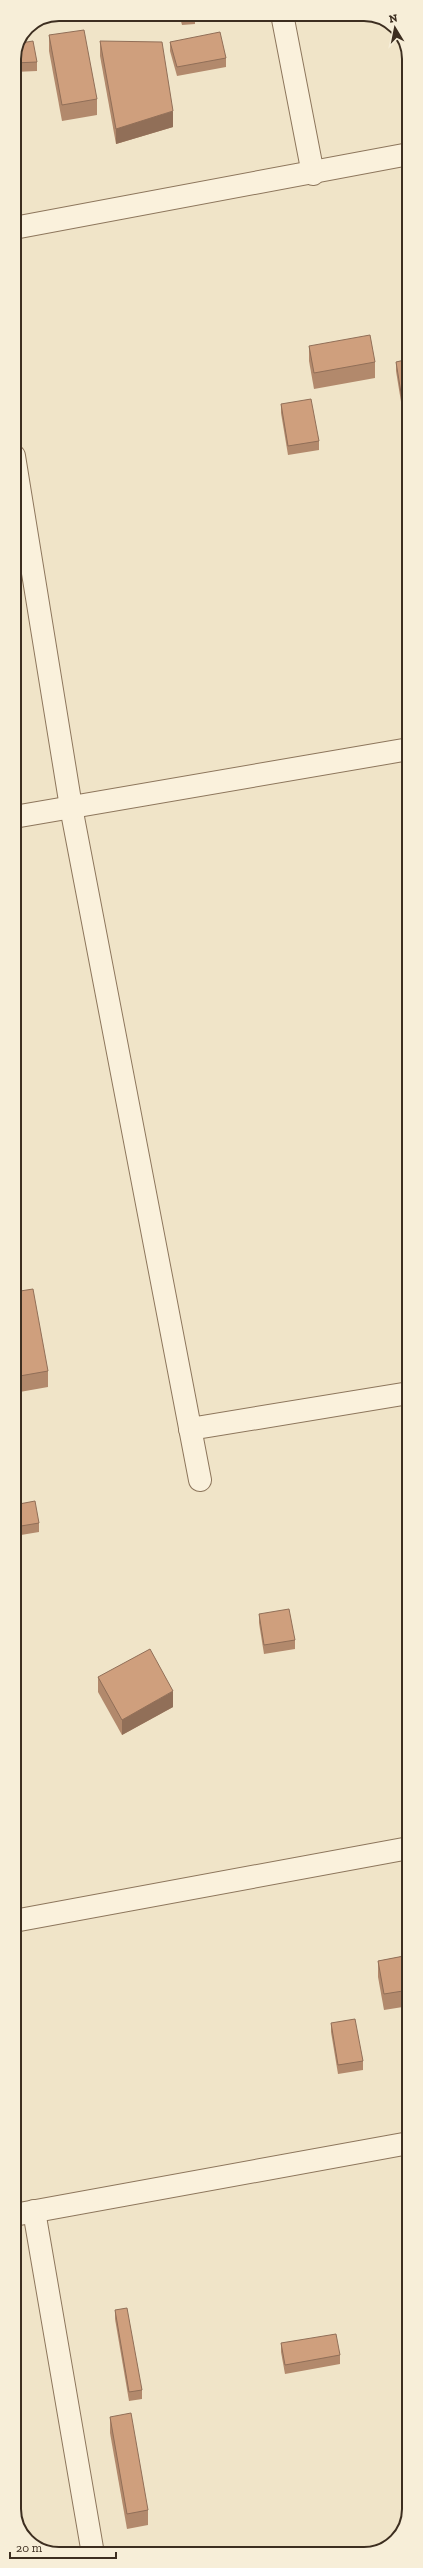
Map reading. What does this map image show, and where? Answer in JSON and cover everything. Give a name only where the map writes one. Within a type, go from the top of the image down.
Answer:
[{"type":"street","points":[[283,21],[312,174]]},
{"type":"street","points":[[21,227],[312,174],[402,155]]},
{"type":"street","points":[[21,499],[71,808],[200,1480]]},
{"type":"street","points":[[21,816],[402,750]]},
{"type":"street","points":[[190,1428],[402,1394]]},
{"type":"street","points":[[21,1920],[402,1849]]},
{"type":"street","points":[[93,2547],[24,2213],[402,2144]]},
{"type":"building","points":[[84,30],[97,99],[62,105],[49,35]]},
{"type":"building","points":[[220,32],[226,58],[177,67],[170,42]]},
{"type":"building","points":[[33,41],[37,62],[21,63],[25,42]]},
{"type":"building","points":[[100,41],[162,42],[173,111],[116,129]]},
{"type":"building","points":[[370,335],[375,362],[314,373],[309,346]]},
{"type":"building","points":[[402,361],[402,399],[396,362]]},
{"type":"building","points":[[311,399],[319,441],[288,446],[281,404]]},
{"type":"building","points":[[33,1289],[48,1371],[21,1376],[21,1291]]},
{"type":"building","points":[[35,1501],[39,1523],[21,1526],[21,1504]]},
{"type":"building","points":[[289,1609],[295,1640],[264,1645],[259,1614]]},
{"type":"building","points":[[150,1649],[173,1691],[122,1720],[98,1677]]},
{"type":"building","points":[[402,1956],[402,1991],[384,1994],[378,1961]]},
{"type":"building","points":[[355,2019],[363,2061],[338,2065],[331,2023]]},
{"type":"building","points":[[127,2308],[142,2390],[129,2392],[115,2310]]},
{"type":"building","points":[[336,2334],[340,2355],[285,2365],[281,2343]]},
{"type":"building","points":[[131,2413],[148,2510],[127,2514],[110,2417]]}]
